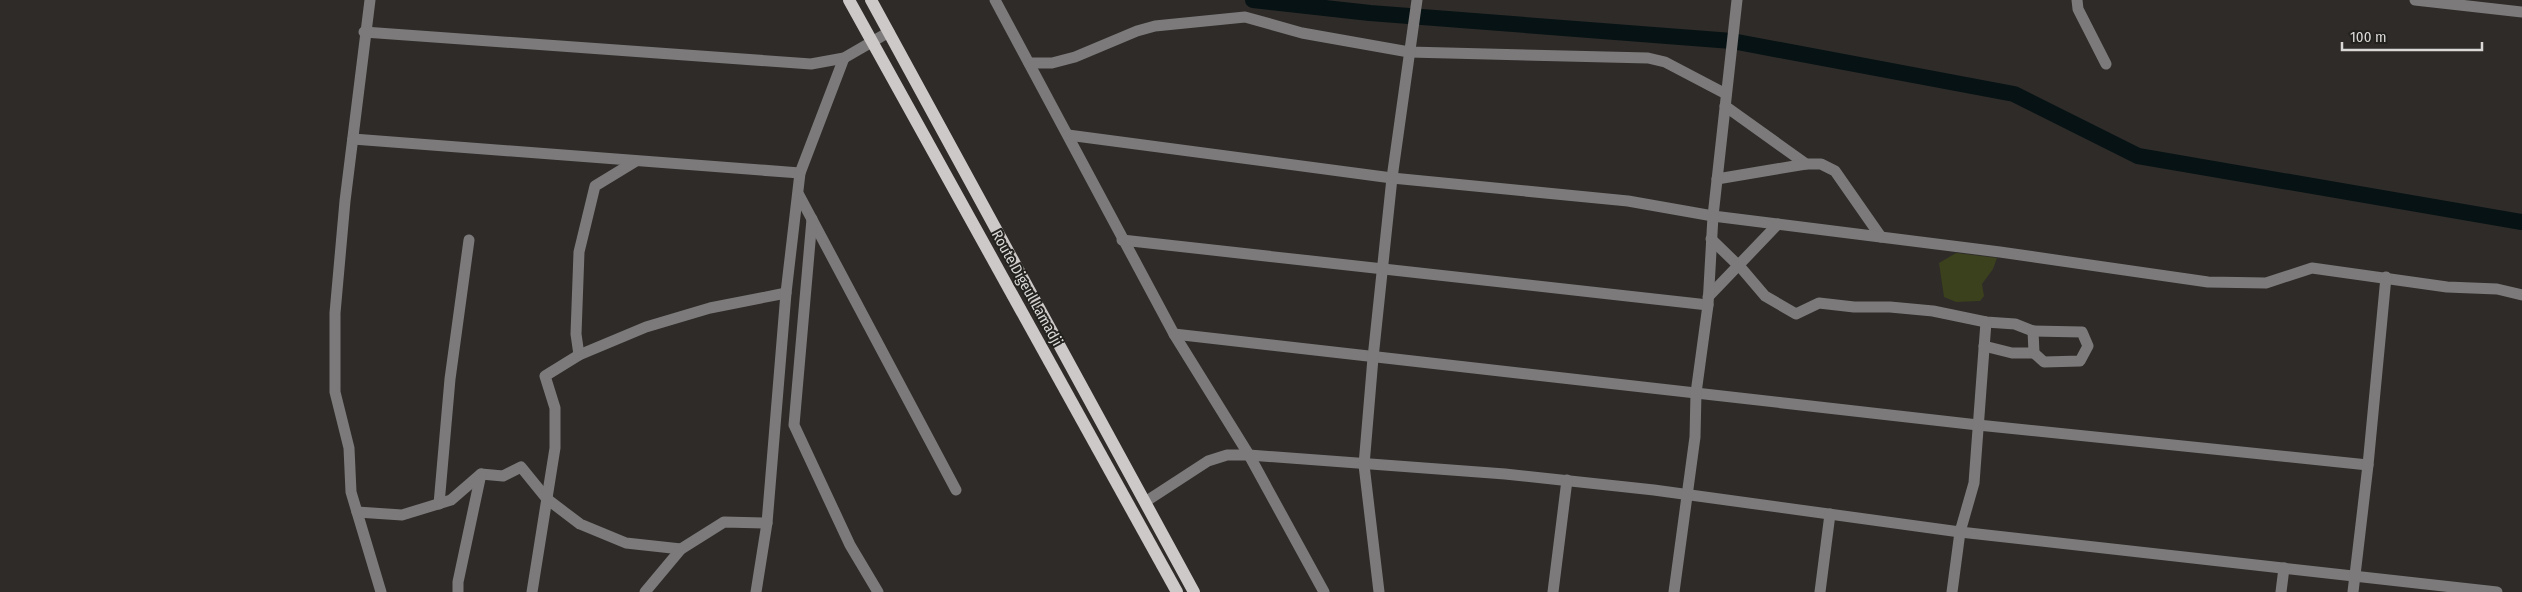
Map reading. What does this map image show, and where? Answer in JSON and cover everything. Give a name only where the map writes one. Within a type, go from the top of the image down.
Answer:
[{"type":"main road","name":"Route Digeul Lamadji","points":[[849,0],[1177,592]]},
{"type":"main road","name":"Route Digeul Lamadji","points":[[871,0],[1194,592]]},
{"type":"street","points":[[370,0],[364,32],[335,313],[335,392],[349,448],[351,492],[380,592]]},
{"type":"street","points":[[995,0],[1174,334],[1249,455],[1324,592]]},
{"type":"street","points":[[1378,592],[1364,465],[1392,178],[1417,0]]},
{"type":"street","points":[[1674,592],[1695,437],[1696,393],[1708,301],[1713,216],[1737,0]]},
{"type":"street","points":[[2077,0],[2082,18],[2106,64]]},
{"type":"street","points":[[2415,0],[2522,12]]},
{"type":"street","points":[[1029,63],[1052,63],[1075,57],[1155,26],[1245,17],[1302,33],[1409,52],[1648,58],[1665,62],[1726,94]]},
{"type":"street","points":[[364,32],[811,64],[844,58],[889,32]]},
{"type":"street","points":[[756,592],[767,523],[786,293],[799,195],[800,173],[844,58]]},
{"type":"street","points":[[1725,106],[1806,164]]},
{"type":"street","points":[[1068,135],[1392,178],[1628,201],[1713,216],[2154,272],[2208,282],[2266,283],[2312,268],[2466,289],[2497,289],[2522,296]]},
{"type":"street","points":[[353,139],[800,173]]},
{"type":"street","points":[[579,355],[576,334],[579,252],[596,186],[636,160]]},
{"type":"street","points":[[1717,179],[1806,164],[1821,164],[1835,171],[1881,237]]},
{"type":"street","points":[[799,195],[956,490]]},
{"type":"street","points":[[812,219],[794,425],[850,545],[878,592]]},
{"type":"street","points":[[1708,301],[1778,224]]},
{"type":"street","points":[[1711,239],[1739,266],[1765,296],[1796,314],[1819,303],[1854,307],[1933,311],[1986,322],[2015,324],[2034,331],[2082,332],[2088,346],[2080,361],[2044,362],[2034,353],[2012,353],[1984,346]]},
{"type":"street","points":[[439,504],[450,379],[469,240]]},
{"type":"street","points":[[1122,240],[1383,269],[1708,301]]},
{"type":"street","points":[[2353,592],[2368,465],[2386,277]]},
{"type":"street","points":[[532,592],[555,448],[555,408],[545,376],[579,355],[646,327],[710,308],[786,293]]},
{"type":"street","points":[[1952,592],[1960,532],[1974,483],[1986,322]]},
{"type":"street","points":[[2034,331],[2034,353]]},
{"type":"street","points":[[1174,334],[1978,425],[2368,465]]},
{"type":"street","points":[[1145,502],[1208,461],[1227,455],[1249,455],[1567,480],[1688,494],[1960,532],[2354,576],[2460,590],[2497,592]]},
{"type":"street","points":[[357,512],[402,514],[439,504],[451,500],[481,474],[502,476],[522,467],[546,499],[580,524],[626,544],[681,550]]},
{"type":"street","points":[[458,592],[458,582],[481,474]]},
{"type":"street","points":[[1553,592],[1567,480]]},
{"type":"street","points":[[1820,592],[1830,514]]},
{"type":"street","points":[[645,592],[681,550],[724,522],[767,523]]},
{"type":"street","points":[[2281,592],[2284,568]]},
{"type":"green space","points":[[1956,253],[1997,258],[1993,269],[1982,284],[1984,296],[1980,301],[1956,302],[1944,297],[1939,263]]},
{"type":"waterway","points":[[1253,0],[1370,13],[1732,41],[2014,94],[2138,156],[2522,222]]}]
